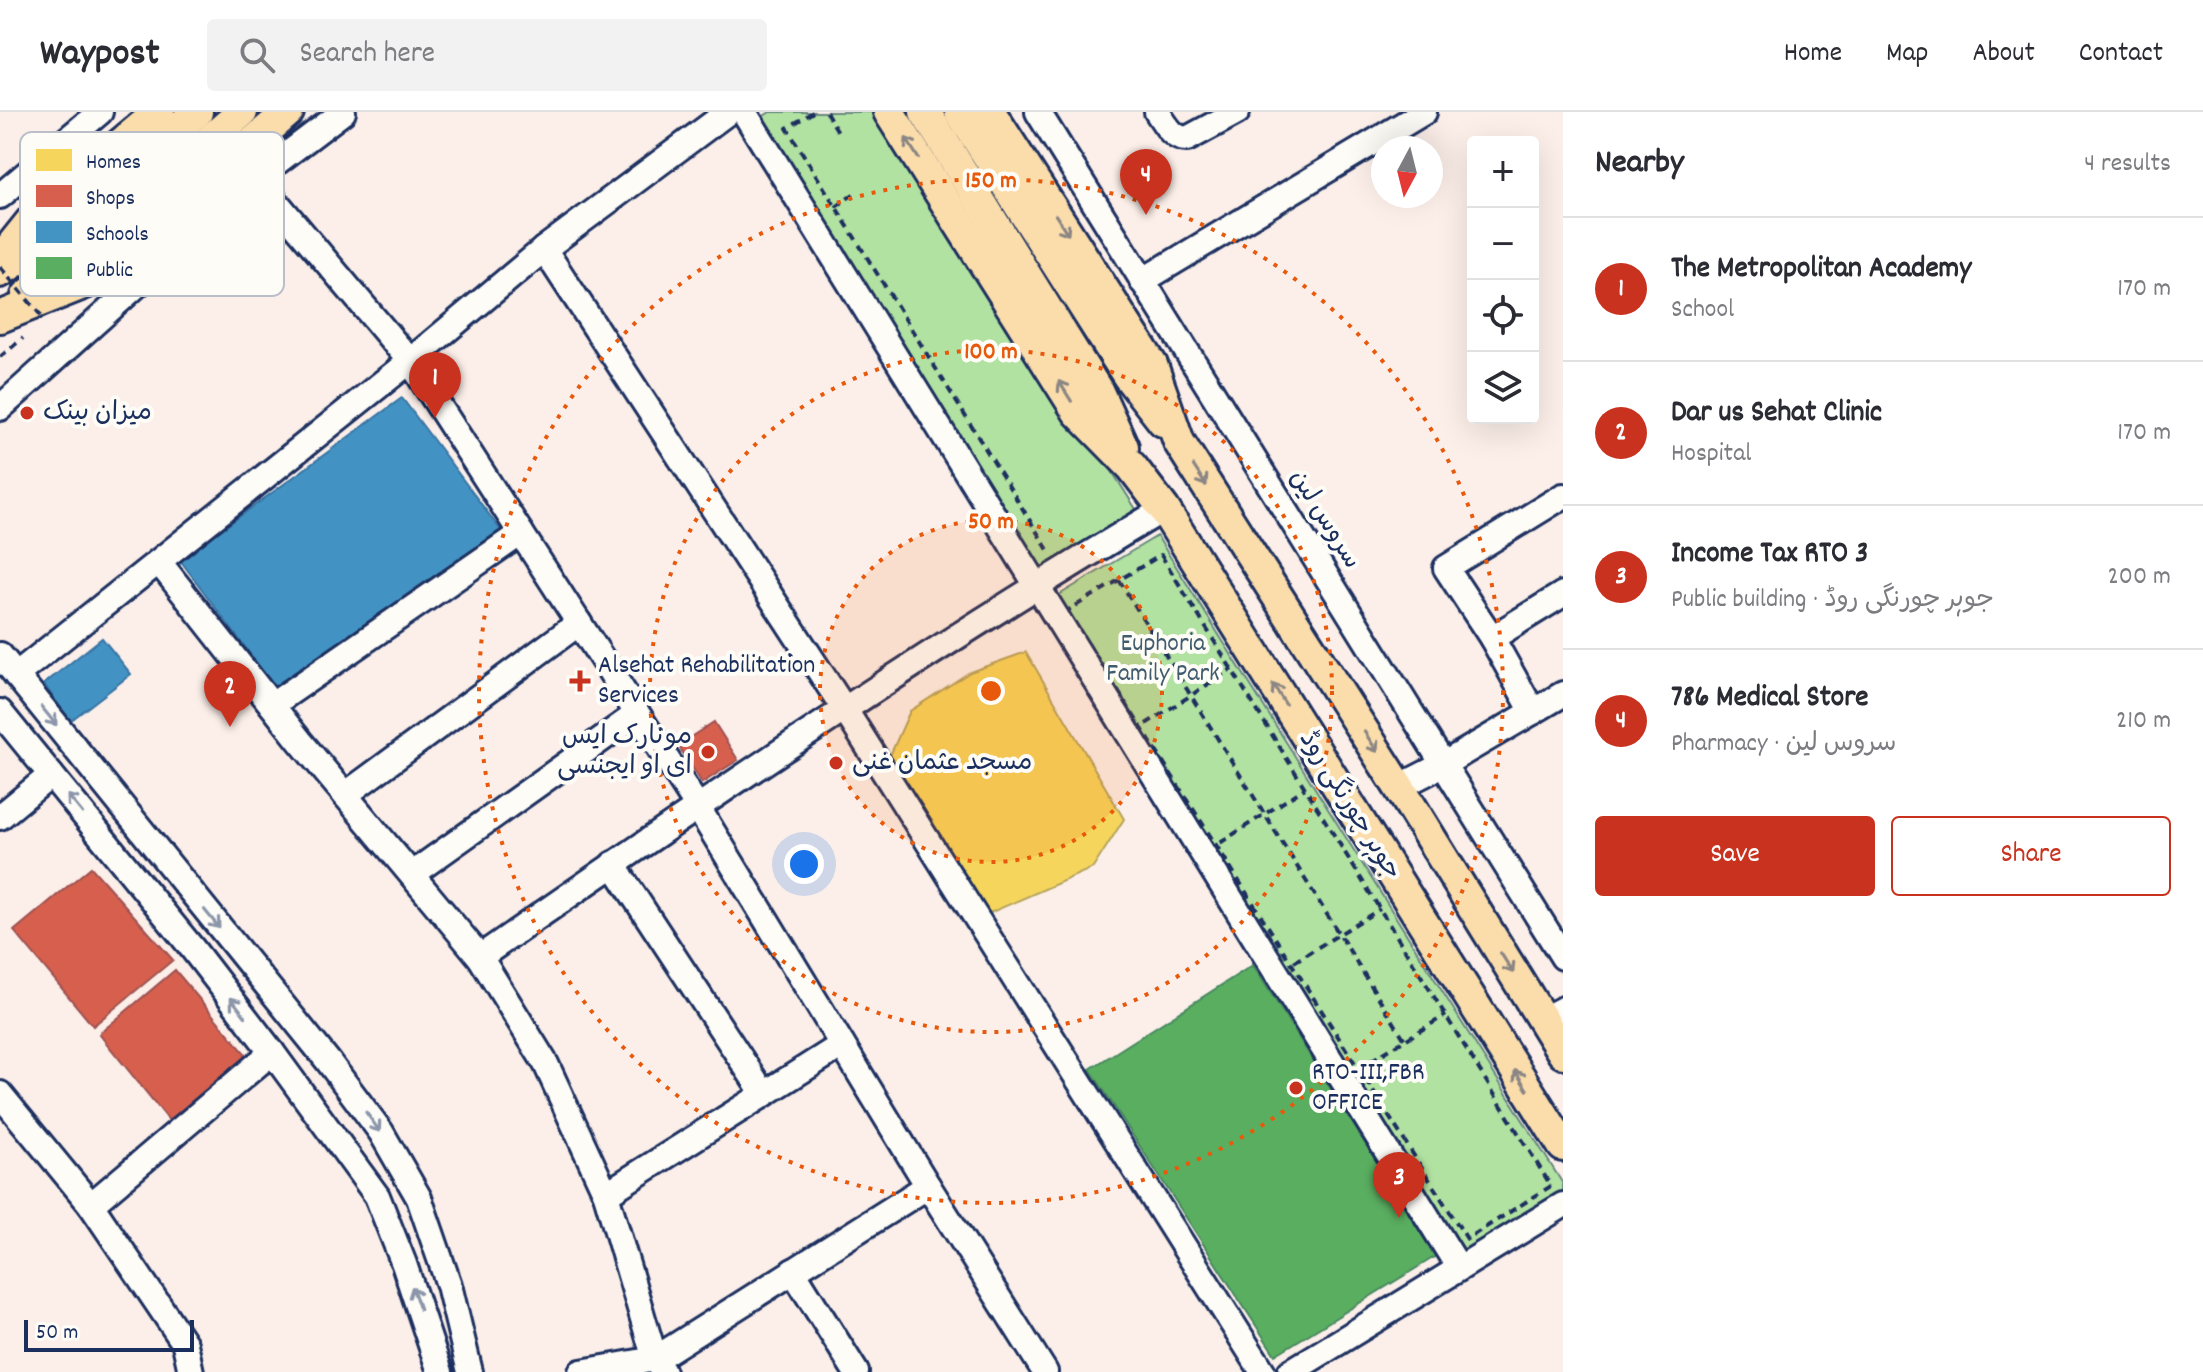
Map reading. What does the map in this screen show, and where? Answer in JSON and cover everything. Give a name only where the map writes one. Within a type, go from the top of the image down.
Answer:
[{"type":"main road","points":[[135,132],[159,112]]},
{"type":"main road","points":[[174,132],[197,112]]},
{"type":"main road","points":[[219,132],[242,112]]},
{"type":"main road","points":[[265,132],[288,112]]},
{"type":"main road","name":"جوہر چورنگی روڈ","points":[[889,112],[1078,412],[1132,467],[1164,509],[1563,1146]]},
{"type":"main road","name":"جوہر چورنگی روڈ","points":[[925,112],[1098,392],[1132,467]]},
{"type":"main road","name":"جوہر چورنگی روڈ","points":[[960,112],[1128,376],[1179,442],[1558,1033]]},
{"type":"main road","name":"جوہر چورنگی روڈ","points":[[990,112],[1152,365],[1179,442]]},
{"type":"main road","points":[[0,260],[20,235]]},
{"type":"main road","points":[[0,269],[20,256]]},
{"type":"main road","points":[[3,314],[26,296]]},
{"type":"main road","points":[[3,314],[50,296]]},
{"type":"street","points":[[76,132],[100,112]]},
{"type":"street","points":[[284,157],[343,112]]},
{"type":"street","points":[[16,675],[410,361],[544,249],[728,112]]},
{"type":"street","points":[[744,112],[1459,1268]]},
{"type":"street","name":"سروس لین","points":[[1038,112],[1563,957]]},
{"type":"street","points":[[1157,112],[1176,137],[1181,139],[1187,139],[1237,112]]},
{"type":"street","points":[[1142,281],[1424,112]]},
{"type":"street","points":[[0,196],[20,179]]},
{"type":"street","points":[[284,211],[410,361],[697,806],[1045,1372]]},
{"type":"street","points":[[544,249],[845,710],[1263,1372]]},
{"type":"street","points":[[0,407],[124,296]]},
{"type":"street","points":[[1533,712],[1492,638],[1446,568],[1563,496]]},
{"type":"street","points":[[480,957],[697,806],[1037,585],[1164,509]]},
{"type":"street","points":[[272,705],[521,533]]},
{"type":"street","points":[[159,562],[345,795],[480,957],[546,1064],[606,1194],[658,1368]]},
{"type":"street","points":[[1492,638],[1563,594]]},
{"type":"street","points":[[345,795],[579,623]]},
{"type":"street","points":[[0,655],[328,1061],[381,1132],[419,1198],[449,1285],[470,1372]]},
{"type":"street","points":[[1399,787],[1563,694]]},
{"type":"street","points":[[0,712],[192,948],[377,1196],[404,1264],[440,1372]]},
{"type":"street","points":[[412,874],[637,714]]},
{"type":"street","points":[[0,817],[51,775]]},
{"type":"street","points":[[613,864],[764,1094]]},
{"type":"street","points":[[606,1194],[842,1045]]},
{"type":"street","points":[[91,1205],[272,1052]]},
{"type":"street","points":[[0,1094],[91,1205],[185,1344],[191,1372]]},
{"type":"street","points":[[581,1372],[658,1368],[793,1271],[928,1186]]},
{"type":"street","points":[[1290,1372],[1459,1268],[1560,1213]]},
{"type":"street","points":[[793,1271],[856,1372]]},
{"type":"path","points":[[813,112],[787,128],[1052,557]]},
{"type":"path","points":[[826,112],[840,135]]},
{"type":"path","points":[[836,207],[855,193]]},
{"type":"path","points":[[0,269],[20,292]]},
{"type":"path","points":[[24,296],[44,319]]},
{"type":"path","points":[[1161,555],[1232,669],[1551,1186],[1467,1239],[1067,611],[1161,555]]},
{"type":"path","points":[[1119,580],[1405,1040]]},
{"type":"path","points":[[1141,727],[1232,669]]},
{"type":"path","points":[[1217,845],[1305,788]]},
{"type":"path","points":[[1292,963],[1380,909]]},
{"type":"path","points":[[1359,1069],[1446,1015]]},
{"type":"green space","points":[[770,112],[885,112],[1139,514],[1042,574],[756,121]]},
{"type":"green space","name":"Euphoria Family Park","points":[[1157,536],[1563,1184],[1563,1193],[1464,1252],[1054,598]]},
{"type":"building: Homes","points":[[1026,652],[1124,819],[1093,868],[985,915],[888,760],[910,711],[970,672]]},
{"type":"building: Shops","name":"مونارک ایس ای او ایجنسی","points":[[714,722],[738,760],[702,783],[678,745]]},
{"type":"building: Shops","points":[[91,867],[173,960],[93,1026],[14,931]]},
{"type":"building: Shops","points":[[175,970],[248,1057],[171,1123],[99,1034]]},
{"type":"building: Schools","points":[[402,398],[502,532],[280,694],[180,560]]},
{"type":"building: Schools","points":[[102,638],[131,674],[70,721],[44,684]]},
{"type":"building: Public","points":[[1253,965],[1436,1256],[1275,1355],[1090,1069]]},
{"type":"place","name":"786 Medical Store","points":[[1146,215]]},
{"type":"place","name":"میزان بینک","points":[[27,413]]},
{"type":"place","name":"The Metropolitan Academy","points":[[435,418]]},
{"type":"place","name":"Alsehat Rehabilitation Services","points":[[580,681]]},
{"type":"place","name":"Dar us Sehat Clinic","points":[[230,727]]},
{"type":"place","name":"مونارک ایس ای او ایجنسی","points":[[708,752]]},
{"type":"place","name":"مسجد عثمان غنی","points":[[836,763]]},
{"type":"place","name":"RTO-III,FBR OFFICE","points":[[1296,1088]]},
{"type":"place","name":"Income Tax RTO 3","points":[[1399,1218]]}]
